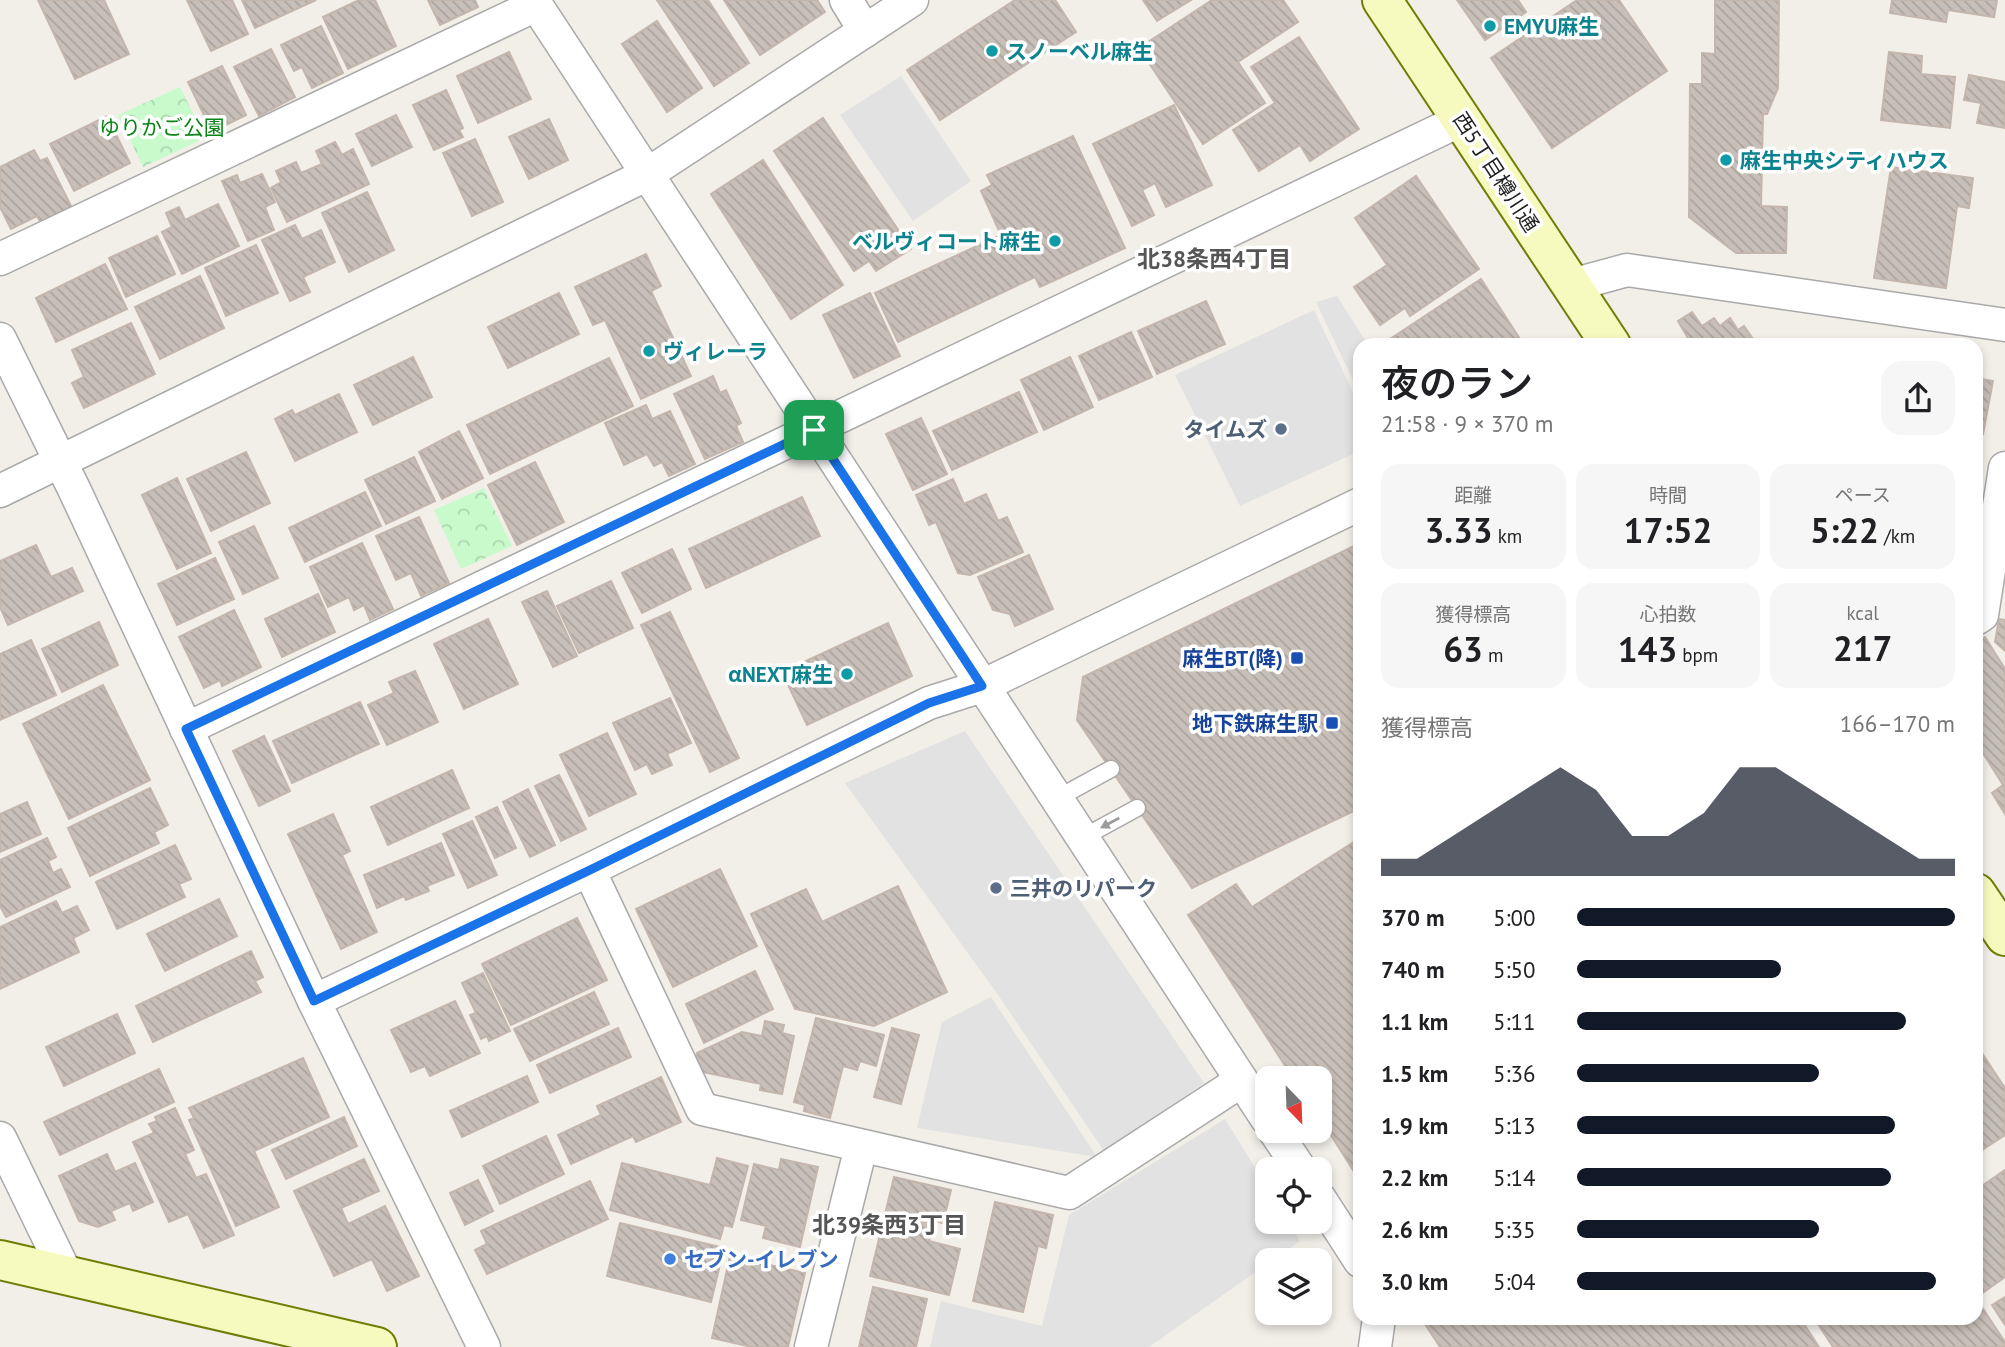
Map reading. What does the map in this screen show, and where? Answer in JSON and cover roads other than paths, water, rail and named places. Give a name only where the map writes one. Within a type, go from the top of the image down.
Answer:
[{"type":"street","points":[[846,0],[864,31]]},
{"type":"street","points":[[0,491],[646,175],[912,0]]},
{"type":"street","name":"西5丁目樽川通","points":[[1382,0],[1606,338]]},
{"type":"street","points":[[0,259],[534,2],[1255,1101]]},
{"type":"street","points":[[186,729],[1461,120]]},
{"type":"street","points":[[1572,285],[1627,270],[2005,325]]},
{"type":"street","points":[[0,339],[61,461],[314,1001],[484,1347]]},
{"type":"street","points":[[1983,609],[2005,468]]},
{"type":"street","points":[[314,1001],[590,870],[929,703],[982,686],[1353,507]]},
{"type":"street","points":[[590,870],[702,1109],[1069,1193],[1241,1081]]},
{"type":"street","points":[[1983,907],[2005,936]]},
{"type":"street","points":[[0,1138],[68,1276]]},
{"type":"street","points":[[811,1347],[861,1147]]},
{"type":"street","points":[[1332,1218],[1353,1250]]},
{"type":"street","points":[[0,1260],[377,1347]]},
{"type":"street","points":[[1375,1347],[1378,1325]]},
{"type":"lane","points":[[1056,799],[1111,769]]},
{"type":"lane","points":[[1082,838],[1137,808]]},
{"type":"place","name":"EMYU麻生","points":[[1490,26]]},
{"type":"place","name":"スノーベル麻生","points":[[992,51]]},
{"type":"place","name":"麻生中央シティハウス","points":[[1726,160]]},
{"type":"place","name":"ベルヴィコート麻生","points":[[1055,241]]},
{"type":"place","name":"ヴィレーラ","points":[[649,351]]},
{"type":"place","name":"タイムズ","points":[[1281,429]]},
{"type":"place","name":"麻生BT(降)","points":[[1297,658]]},
{"type":"place","name":"αNEXT麻生","points":[[847,674]]},
{"type":"place","name":"地下鉄麻生駅","points":[[1332,723]]},
{"type":"place","name":"三井のリパーク","points":[[996,888]]},
{"type":"place","name":"セブン-イレブン","points":[[670,1259]]},
{"type":"district","name":"北38条西4丁目","points":[[1214,258]]},
{"type":"district","name":"北39条西3丁目","points":[[889,1224]]},
{"type":"park label","name":"ゆりかご公園","points":[[162,127]]}]
